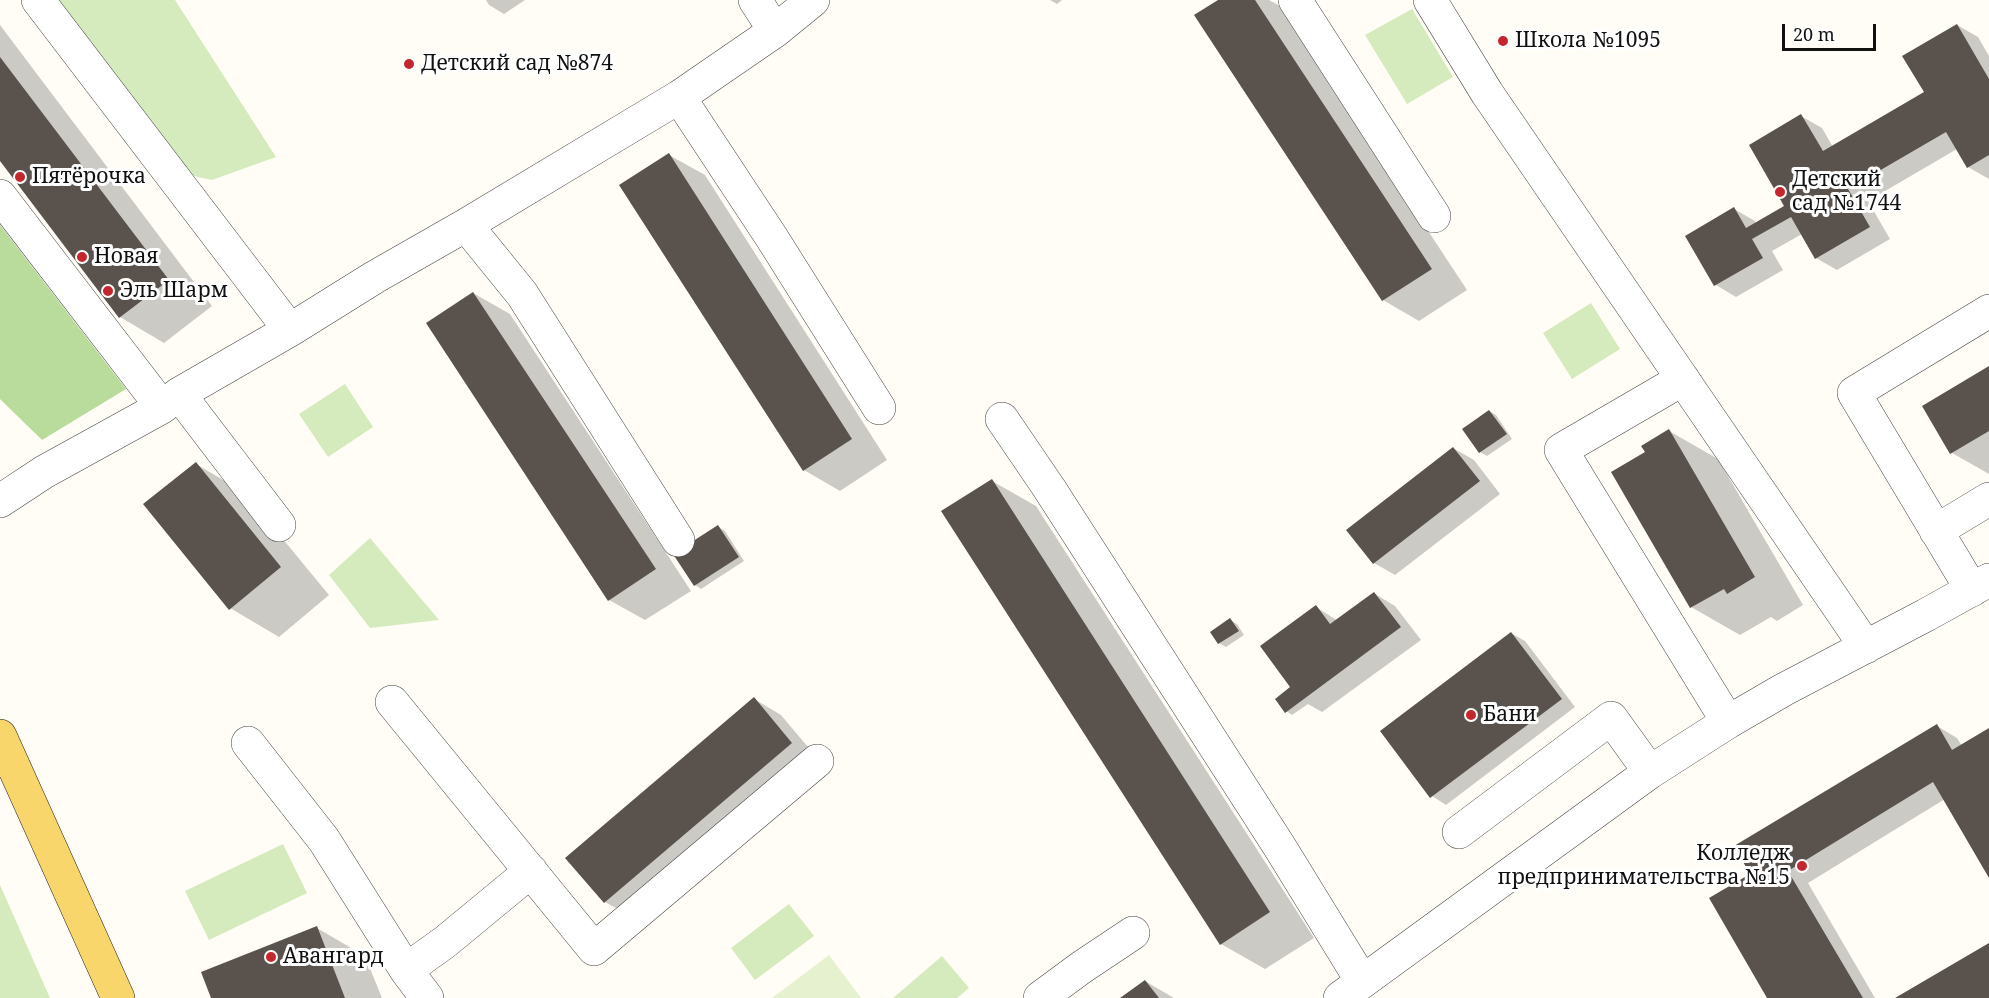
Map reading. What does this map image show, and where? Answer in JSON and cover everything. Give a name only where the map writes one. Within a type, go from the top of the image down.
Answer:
[{"type":"main road","points":[[3,750],[118,998]]},
{"type":"street","points":[[38,0],[290,330]]},
{"type":"street","points":[[755,0],[775,31]]},
{"type":"street","points":[[0,501],[44,472],[290,330],[679,97],[775,31],[813,0]]},
{"type":"street","points":[[1295,0],[1434,216]]},
{"type":"street","points":[[1432,1],[1487,93],[1866,647]]},
{"type":"street","points":[[679,97],[772,238],[879,408]]},
{"type":"street","points":[[0,196],[170,400],[279,525]]},
{"type":"street","points":[[466,225],[522,294],[678,540]]},
{"type":"street","points":[[1002,419],[1049,488],[1275,840],[1351,990],[1650,772],[1783,690],[1980,585],[1936,531],[1854,393],[1989,311]]},
{"type":"street","points":[[1683,379],[1561,450],[1728,722]]},
{"type":"street","points":[[1936,531],[1989,499]]},
{"type":"street","points":[[392,702],[594,949],[818,761]]},
{"type":"street","points":[[1459,832],[1611,718],[1650,772]]},
{"type":"street","points":[[248,743],[324,840],[406,970],[428,998]]},
{"type":"street","points":[[406,970],[445,942],[531,871]]},
{"type":"street","points":[[1040,998],[1133,933]]},
{"type":"green space","points":[[51,0],[175,0],[276,157],[212,180],[194,176],[168,155]]},
{"type":"green space","points":[[1412,9],[1453,77],[1407,104],[1365,35]]},
{"type":"green space","points":[[0,225],[126,389],[42,440],[0,399]]},
{"type":"green space","points":[[1591,303],[1620,349],[1572,379],[1543,333]]},
{"type":"green space","points":[[345,384],[373,427],[328,457],[299,414]]},
{"type":"green space","points":[[370,538],[439,620],[370,628],[329,575]]},
{"type":"green space","points":[[283,844],[307,893],[209,940],[185,891]]},
{"type":"green space","points":[[0,885],[50,998],[0,998]]},
{"type":"green space","points":[[789,904],[814,936],[755,980],[731,948]]},
{"type":"green space","points":[[829,955],[861,998],[772,998]]},
{"type":"green space","points":[[942,956],[969,988],[957,998],[893,998]]},
{"type":"building","points":[[1218,0],[1255,0],[1432,269],[1382,301],[1194,15]]},
{"type":"building","points":[[1957,24],[1989,79],[1989,155],[1967,168],[1946,132],[1848,189],[1870,227],[1815,259],[1791,217],[1752,239],[1763,258],[1714,286],[1685,236],[1734,207],[1746,228],[1784,206],[1749,145],[1801,114],[1823,151],[1924,92],[1902,56]]},
{"type":"building","points":[[0,57],[169,280],[119,318],[0,161]]},
{"type":"building","points":[[669,153],[852,439],[803,471],[619,185]]},
{"type":"building","points":[[473,292],[656,569],[608,601],[426,323]]},
{"type":"building","points":[[1989,366],[1989,431],[1950,454],[1922,406]]},
{"type":"building","points":[[1489,410],[1507,434],[1479,453],[1462,429]]},
{"type":"building","points":[[1669,429],[1755,577],[1727,594],[1724,589],[1690,608],[1611,472],[1645,452],[1641,446]]},
{"type":"building","points":[[1453,447],[1480,481],[1373,564],[1346,530]]},
{"type":"building","points":[[196,462],[281,567],[229,610],[143,504]]},
{"type":"building","points":[[992,479],[1270,912],[1220,945],[941,511]]},
{"type":"building","points":[[718,525],[739,557],[694,586],[673,554]]},
{"type":"building","points":[[1374,592],[1401,627],[1285,713],[1275,699],[1290,687],[1260,646],[1316,605],[1330,624]]},
{"type":"building","points":[[1230,618],[1239,631],[1218,644],[1210,632]]},
{"type":"building","name":"Бани","points":[[1511,632],[1562,699],[1430,798],[1380,731]]},
{"type":"building","points":[[754,697],[792,743],[604,903],[565,858]]},
{"type":"building","points":[[1937,724],[1952,750],[1989,728],[1989,878],[1933,782],[1788,871],[1863,998],[1767,998],[1709,898],[1750,874],[1734,846]]},
{"type":"building","points":[[317,926],[345,998],[211,998],[201,972]]},
{"type":"building","points":[[1989,943],[1989,998],[1895,998]]},
{"type":"building","points":[[1145,980],[1159,998],[1120,998]]},
{"type":"place","name":"Школа №1095","points":[[1503,41]]},
{"type":"place","name":"Детский сад №874","points":[[409,64]]},
{"type":"place","name":"Пятёрочка","points":[[20,177]]},
{"type":"place","name":"Детский сад №1744","points":[[1780,192]]},
{"type":"place","name":"Новая","points":[[82,257]]},
{"type":"place","name":"Эль Шарм","points":[[108,291]]},
{"type":"place","name":"Бани","points":[[1471,715]]},
{"type":"place","name":"Колледж предпринимательства №15","points":[[1802,866]]},
{"type":"place","name":"Авангард","points":[[271,957]]}]
